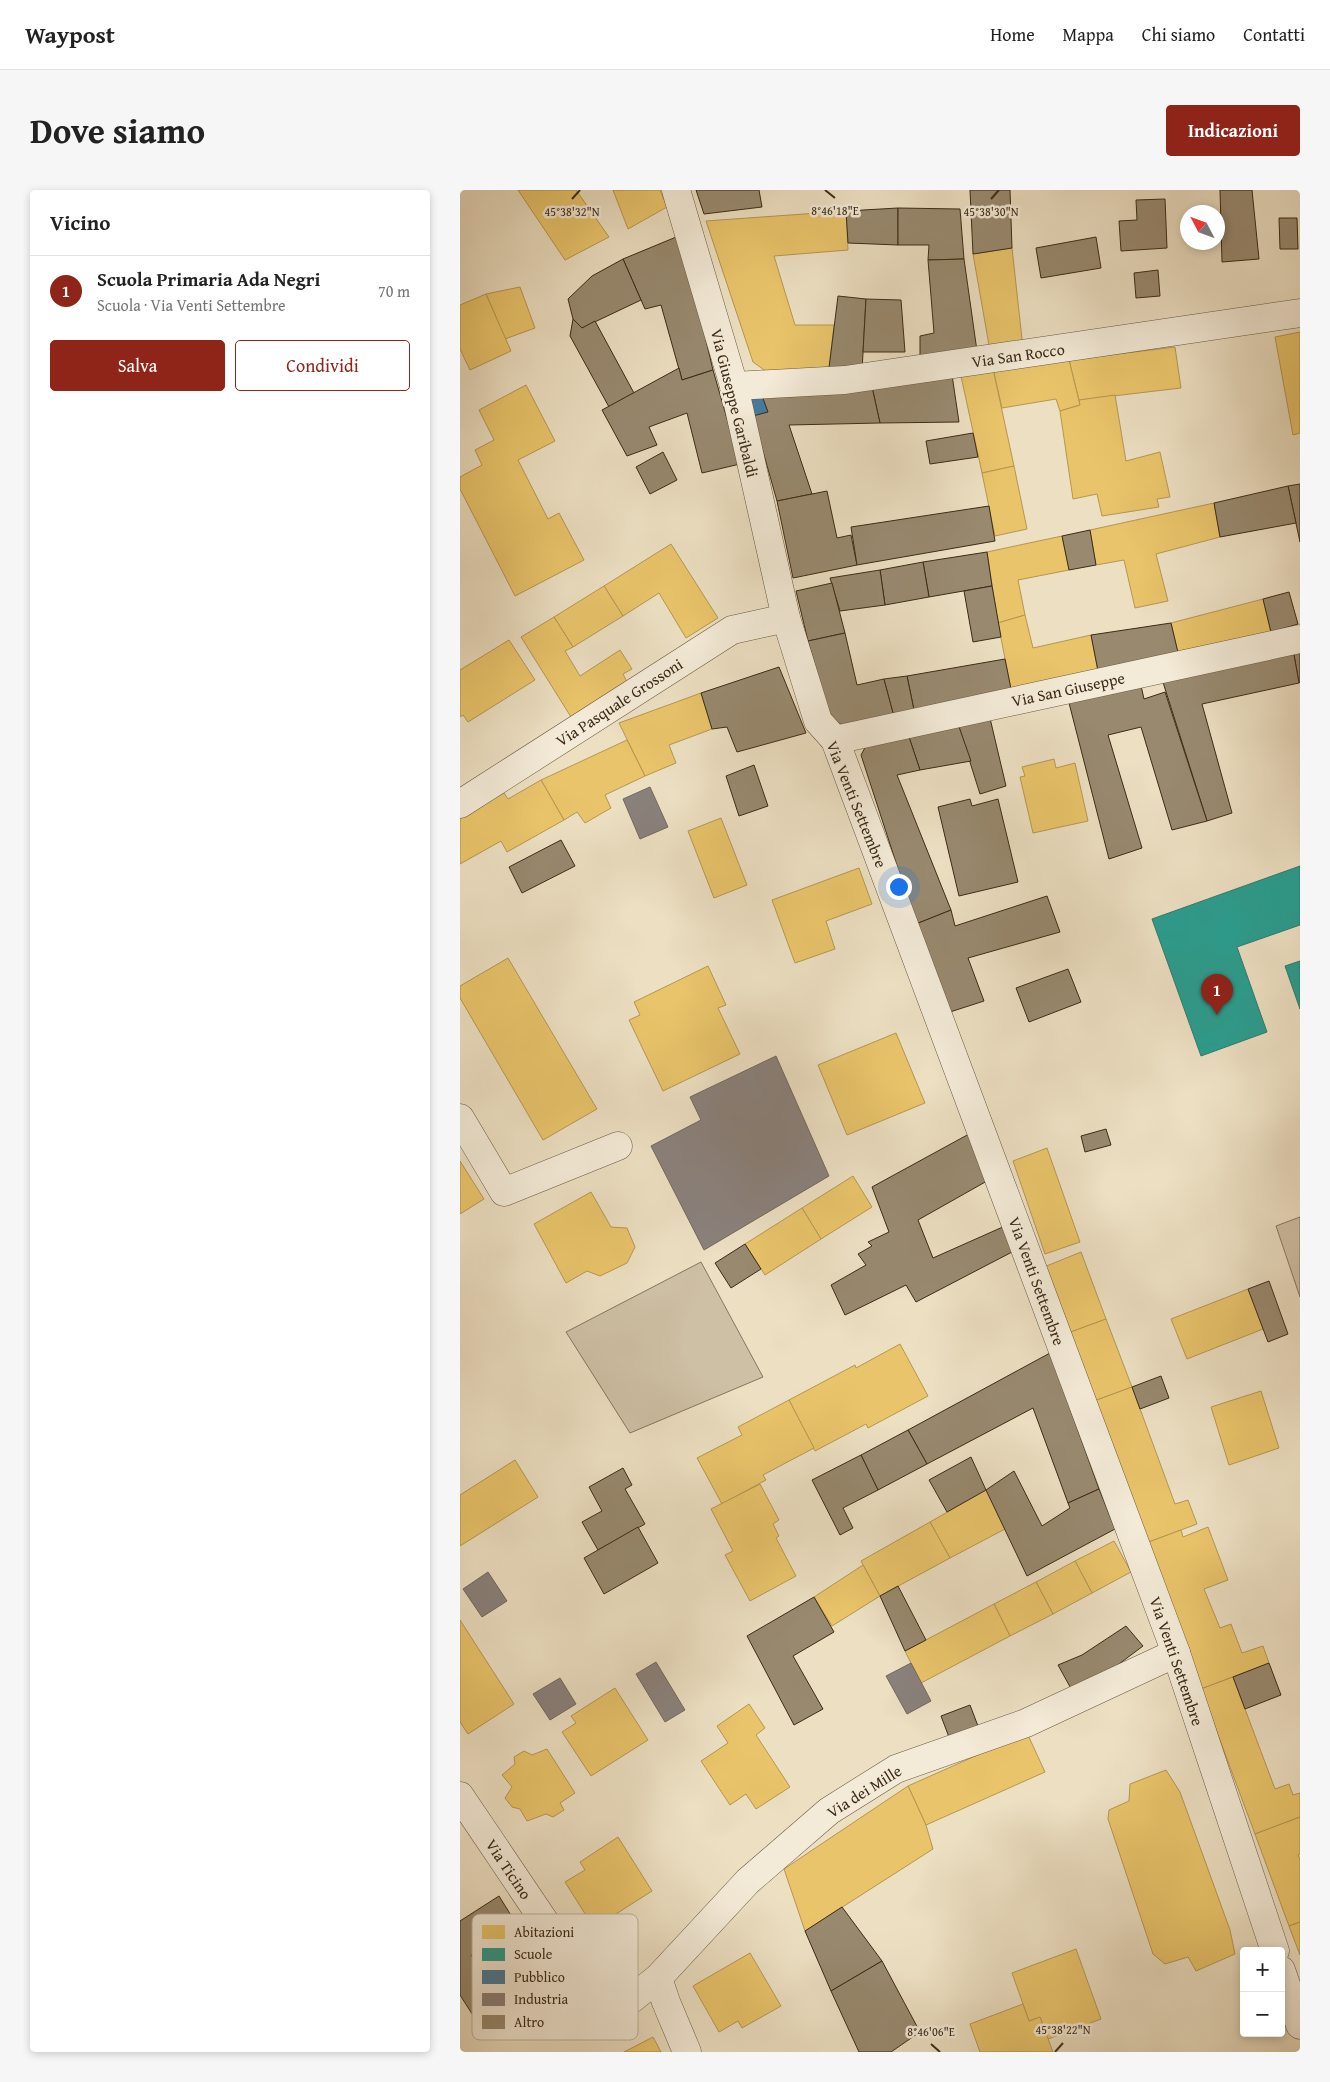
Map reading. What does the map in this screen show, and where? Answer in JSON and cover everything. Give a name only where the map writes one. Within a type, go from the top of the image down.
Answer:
[{"type":"street","name":"Via Giuseppe Garibaldi","points":[[676,190],[734,386],[786,618]]},
{"type":"street","name":"Via San Rocco","points":[[734,386],[846,380],[1300,313]]},
{"type":"street","name":"Via Venti Settembre","points":[[786,618],[818,721],[835,740],[1176,1653],[1274,1947]]},
{"type":"street","name":"Via Pasquale Grossoni","points":[[460,804],[732,630],[786,618]]},
{"type":"street","name":"Via San Giuseppe","points":[[835,740],[1300,639]]},
{"type":"street","points":[[460,1118],[504,1192],[618,1146]]},
{"type":"street","name":"Via dei Mille","points":[[638,1994],[658,1978],[710,1920],[758,1872],[829,1811],[887,1774],[896,1769],[1026,1723],[1176,1653]]},
{"type":"street","name":"Via Ticino","points":[[460,1796],[539,1914]]},
{"type":"street","points":[[658,1978],[687,2052]]},
{"type":"street","points":[[1285,1980],[1297,2009]]},
{"type":"shaded area","points":[[1300,1217],[1300,1297],[1276,1226]]},
{"type":"shaded area","points":[[701,1262],[763,1377],[630,1433],[566,1332]]},
{"type":"building: Abitazioni","points":[[518,190],[576,190],[609,237],[565,260]]},
{"type":"building: Abitazioni","points":[[613,190],[660,190],[667,207],[628,229]]},
{"type":"building: Abitazioni","points":[[846,211],[848,250],[774,256],[795,325],[834,325],[829,367],[767,372],[753,362],[706,221]]},
{"type":"building: Abitazioni","points":[[1012,248],[1023,348],[990,351],[973,254]]},
{"type":"building: Abitazioni","points":[[520,287],[535,328],[505,339],[486,294]]},
{"type":"building: Abitazioni","points":[[486,294],[511,351],[470,370],[460,349],[460,305]]},
{"type":"building: Abitazioni","points":[[1300,332],[1300,433],[1293,435],[1275,337]]},
{"type":"building: Abitazioni","points":[[1175,347],[1181,388],[1079,400],[1069,360]]},
{"type":"building: Abitazioni","points":[[1069,360],[1080,405],[1060,411],[1056,399],[1002,408],[993,369]]},
{"type":"building: Abitazioni","points":[[993,369],[1014,466],[982,473],[961,376]]},
{"type":"building: Abitazioni","points":[[526,385],[555,441],[518,460],[548,519],[559,513],[584,560],[515,596],[460,489],[460,477],[482,465],[475,450],[494,440],[479,410]]},
{"type":"building: Abitazioni","points":[[1115,395],[1126,461],[1160,452],[1170,497],[1157,499],[1159,507],[1102,516],[1097,494],[1073,499],[1060,411],[1080,405],[1079,400]]},
{"type":"building: Abitazioni","points":[[1014,466],[1027,529],[995,536],[982,473]]},
{"type":"building: Abitazioni","points":[[1214,503],[1220,537],[1156,554],[1168,601],[1135,608],[1124,560],[1096,565],[1090,530]]},
{"type":"building: Abitazioni","points":[[1062,536],[1069,570],[1018,580],[1025,615],[998,623],[987,552]]},
{"type":"building: Abitazioni","points":[[671,544],[718,618],[686,638],[659,593],[623,616],[604,586]]},
{"type":"building: Abitazioni","points":[[604,586],[623,616],[573,647],[554,617]]},
{"type":"building: Abitazioni","points":[[1263,599],[1272,638],[1180,661],[1171,623]]},
{"type":"building: Abitazioni","points":[[1025,615],[1033,648],[1091,635],[1099,676],[1012,694],[998,623]]},
{"type":"building: Abitazioni","points":[[554,617],[573,647],[565,651],[580,676],[620,650],[632,669],[623,674],[627,682],[571,717],[521,637]]},
{"type":"building: Abitazioni","points":[[509,640],[535,680],[468,722],[463,715],[460,717],[460,670]]},
{"type":"building: Abitazioni","points":[[701,693],[712,729],[669,745],[676,763],[645,776],[619,723]]},
{"type":"building: Abitazioni","points":[[627,740],[645,776],[605,795],[611,808],[585,823],[577,812],[564,820],[541,780]]},
{"type":"building: Abitazioni","points":[[1054,759],[1056,768],[1075,763],[1088,821],[1033,833],[1020,777],[1025,776],[1022,767]]},
{"type":"building: Abitazioni","points":[[541,780],[564,820],[507,852],[501,841],[460,864],[460,818],[504,793],[508,799]]},
{"type":"building: Abitazioni","points":[[721,818],[747,885],[714,898],[688,831]]},
{"type":"building: Abitazioni","points":[[859,868],[872,904],[826,921],[835,949],[795,963],[772,900]]},
{"type":"building: Abitazioni","points":[[508,958],[597,1109],[543,1140],[460,998],[460,986]]},
{"type":"building: Abitazioni","points":[[708,966],[726,1005],[718,1008],[740,1054],[663,1091],[629,1020],[640,1015],[634,1002]]},
{"type":"building: Abitazioni","points":[[896,1033],[925,1103],[847,1135],[818,1065]]},
{"type":"building: Abitazioni","points":[[1047,1148],[1080,1242],[1045,1254],[1013,1161]]},
{"type":"building: Abitazioni","points":[[460,1161],[484,1199],[460,1214]]},
{"type":"building: Abitazioni","points":[[853,1176],[872,1207],[821,1239],[802,1208]]},
{"type":"building: Abitazioni","points":[[591,1192],[611,1227],[627,1228],[635,1247],[627,1263],[600,1276],[587,1271],[566,1283],[534,1224]]},
{"type":"building: Abitazioni","points":[[802,1208],[821,1239],[765,1275],[745,1244]]},
{"type":"building: Abitazioni","points":[[1081,1252],[1106,1319],[1068,1333],[1044,1267]]},
{"type":"building: Abitazioni","points":[[1248,1289],[1263,1329],[1187,1359],[1171,1319]]},
{"type":"building: Abitazioni","points":[[1106,1319],[1132,1387],[1094,1401],[1068,1333]]},
{"type":"building: Abitazioni","points":[[900,1344],[928,1396],[868,1428],[866,1424],[815,1451],[789,1400],[855,1365],[856,1368]]},
{"type":"building: Abitazioni","points":[[1132,1387],[1175,1504],[1188,1500],[1197,1524],[1146,1543],[1094,1401]]},
{"type":"building: Abitazioni","points":[[1261,1391],[1279,1448],[1229,1465],[1211,1407]]},
{"type":"building: Abitazioni","points":[[789,1400],[814,1448],[763,1475],[766,1480],[722,1504],[697,1458],[742,1435],[738,1427]]},
{"type":"building: Abitazioni","points":[[515,1460],[538,1497],[460,1546],[460,1495]]},
{"type":"building: Abitazioni","points":[[760,1484],[779,1520],[773,1524],[779,1536],[776,1538],[796,1576],[750,1601],[725,1555],[733,1551],[711,1509]]},
{"type":"building: Abitazioni","points":[[986,1490],[1005,1529],[950,1558],[930,1522]]},
{"type":"building: Abitazioni","points":[[930,1522],[950,1558],[880,1596],[861,1561]]},
{"type":"building: Abitazioni","points":[[1208,1527],[1228,1580],[1204,1589],[1220,1628],[1231,1624],[1242,1653],[1263,1646],[1269,1663],[1201,1689],[1146,1543],[1181,1530],[1183,1537]]},
{"type":"building: Abitazioni","points":[[1114,1541],[1131,1572],[1092,1593],[1075,1561]]},
{"type":"building: Abitazioni","points":[[1075,1561],[1092,1593],[1053,1614],[1036,1582]]},
{"type":"building: Abitazioni","points":[[863,1565],[880,1596],[832,1626],[814,1597]]},
{"type":"building: Abitazioni","points":[[1036,1582],[1053,1614],[1010,1636],[994,1604]]},
{"type":"building: Abitazioni","points":[[994,1604],[1010,1636],[921,1683],[905,1651]]},
{"type":"building: Abitazioni","points":[[460,1620],[514,1704],[468,1734],[460,1722]]},
{"type":"building: Abitazioni","points":[[1233,1677],[1275,1789],[1289,1784],[1293,1795],[1300,1793],[1300,1817],[1255,1834],[1201,1689]]},
{"type":"building: Abitazioni","points":[[615,1688],[648,1740],[591,1776],[562,1732],[576,1723],[571,1716]]},
{"type":"building: Abitazioni","points":[[749,1704],[765,1728],[756,1735],[790,1787],[756,1809],[746,1794],[730,1805],[701,1761],[728,1743],[717,1726]]},
{"type":"building: Abitazioni","points":[[1027,1733],[1045,1772],[926,1825],[908,1786]]},
{"type":"building: Abitazioni","points":[[547,1749],[575,1793],[560,1803],[564,1810],[553,1817],[546,1814],[527,1821],[520,1809],[512,1807],[505,1798],[512,1787],[502,1775],[515,1764],[514,1757],[524,1751],[532,1755]]},
{"type":"building: Abitazioni","points":[[1166,1770],[1180,1792],[1230,1930],[1235,1954],[1196,1971],[1188,1957],[1165,1964],[1153,1954],[1108,1819],[1109,1810],[1129,1801],[1130,1784]]},
{"type":"building: Abitazioni","points":[[908,1786],[926,1825],[933,1849],[805,1931],[784,1869]]},
{"type":"building: Abitazioni","points":[[1300,1817],[1300,1854],[1298,1855],[1300,1859],[1300,1922],[1289,1926],[1255,1834]]},
{"type":"building: Abitazioni","points":[[618,1837],[652,1891],[616,1914],[585,1914],[565,1882],[585,1870],[580,1862]]},
{"type":"building: Abitazioni","points":[[1300,1922],[1300,1955],[1289,1926]]},
{"type":"building: Abitazioni","points":[[1076,1949],[1101,2019],[1048,2039],[1040,2017],[1029,2021],[1012,1973]]},
{"type":"building: Abitazioni","points":[[750,1953],[781,2006],[742,2028],[738,2021],[719,2032],[693,1986]]},
{"type":"building: Abitazioni","points":[[1023,2004],[1029,2021],[1040,2017],[1053,2052],[980,2052],[970,2024]]},
{"type":"building: Abitazioni","points":[[653,2037],[661,2052],[624,2052]]},
{"type":"building: Scuole","points":[[1300,866],[1300,925],[1237,947],[1267,1032],[1201,1056],[1152,919]]},
{"type":"building: Scuole","points":[[1300,961],[1300,1009],[1285,966]]},
{"type":"building: Pubblico","points":[[761,393],[768,412],[753,416],[748,395]]},
{"type":"building: Industria","points":[[650,787],[668,827],[640,839],[623,799]]},
{"type":"building: Industria","points":[[776,1056],[829,1176],[704,1250],[651,1146],[701,1120],[690,1097]]},
{"type":"building: Industria","points":[[488,1572],[507,1601],[482,1617],[463,1589]]},
{"type":"building: Industria","points":[[656,1662],[685,1710],[665,1722],[636,1674]]},
{"type":"building: Industria","points":[[911,1663],[931,1701],[907,1714],[886,1676]]},
{"type":"building: Industria","points":[[560,1678],[576,1704],[550,1720],[533,1694]]},
{"type":"building: Altro","points":[[696,190],[759,190],[762,207],[704,214]]},
{"type":"building: Altro","points":[[970,190],[1010,190],[1012,248],[973,254]]},
{"type":"building: Altro","points":[[1220,190],[1252,190],[1259,259],[1222,262],[1222,250],[1225,250],[1225,205],[1220,205]]},
{"type":"building: Altro","points":[[1165,199],[1167,248],[1121,251],[1119,221],[1137,220],[1136,200]]},
{"type":"building: Altro","points":[[898,208],[898,245],[848,243],[846,211]]},
{"type":"building: Altro","points":[[898,208],[960,209],[964,259],[928,260],[929,245],[898,245]]},
{"type":"building: Altro","points":[[1279,218],[1297,218],[1298,249],[1280,249]]},
{"type":"building: Altro","points":[[681,235],[713,370],[682,380],[661,305],[645,309],[623,259]]},
{"type":"building: Altro","points":[[1096,237],[1101,268],[1041,278],[1036,248]]},
{"type":"building: Altro","points":[[623,259],[641,300],[582,328],[573,319],[568,299],[592,276]]},
{"type":"building: Altro","points":[[964,259],[977,351],[920,358],[920,336],[934,333],[928,260]]},
{"type":"building: Altro","points":[[1158,270],[1160,296],[1136,298],[1134,273]]},
{"type":"building: Altro","points":[[838,296],[866,299],[862,371],[828,376]]},
{"type":"building: Altro","points":[[866,299],[901,300],[905,352],[863,352]]},
{"type":"building: Altro","points":[[573,319],[582,328],[595,321],[634,393],[609,407],[570,336]]},
{"type":"building: Altro","points":[[679,368],[682,380],[713,370],[740,464],[702,473],[687,413],[649,427],[657,445],[627,456],[602,410]]},
{"type":"building: Altro","points":[[952,375],[959,422],[880,423],[872,387]]},
{"type":"building: Altro","points":[[872,387],[880,423],[789,425],[812,494],[777,501],[753,416],[768,412],[761,393]]},
{"type":"building: Altro","points":[[973,433],[978,457],[930,464],[926,441]]},
{"type":"building: Altro","points":[[663,452],[677,480],[650,494],[636,467]]},
{"type":"building: Altro","points":[[1300,484],[1300,542],[1288,486]]},
{"type":"building: Altro","points":[[1288,486],[1296,523],[1220,537],[1214,503]]},
{"type":"building: Altro","points":[[827,491],[837,538],[851,535],[857,565],[793,578],[777,501]]},
{"type":"building: Altro","points":[[989,506],[995,541],[857,565],[851,527]]},
{"type":"building: Altro","points":[[1090,530],[1096,565],[1069,570],[1062,536]]},
{"type":"building: Altro","points":[[987,552],[992,586],[929,597],[923,562]]},
{"type":"building: Altro","points":[[923,562],[929,597],[885,605],[880,570]]},
{"type":"building: Altro","points":[[880,570],[885,605],[840,611],[830,578]]},
{"type":"building: Altro","points":[[832,583],[845,633],[808,641],[796,591]]},
{"type":"building: Altro","points":[[992,586],[1001,637],[973,642],[964,591]]},
{"type":"building: Altro","points":[[1289,592],[1298,624],[1271,632],[1263,599]]},
{"type":"building: Altro","points":[[1171,623],[1180,661],[1099,676],[1091,635]]},
{"type":"building: Altro","points":[[845,633],[857,685],[884,679],[895,720],[849,728],[831,720],[808,641]]},
{"type":"building: Altro","points":[[1300,648],[1300,682],[1299,683],[1293,649]]},
{"type":"building: Altro","points":[[1293,649],[1299,683],[1202,704],[1232,813],[1207,821],[1161,676]]},
{"type":"building: Altro","points":[[1005,659],[1012,694],[915,715],[907,676]]},
{"type":"building: Altro","points":[[779,667],[806,733],[737,752],[727,727],[712,729],[701,693]]},
{"type":"building: Altro","points":[[907,676],[915,715],[895,720],[884,679]]},
{"type":"building: Altro","points":[[1140,681],[1144,699],[1165,692],[1207,821],[1172,830],[1141,727],[1108,735],[1142,848],[1109,859],[1068,699]]},
{"type":"building: Altro","points":[[989,714],[1006,786],[980,794],[957,721]]},
{"type":"building: Altro","points":[[957,721],[971,761],[920,770],[907,731]]},
{"type":"building: Altro","points":[[907,731],[920,770],[897,775],[951,910],[916,924],[861,755],[867,744]]},
{"type":"building: Altro","points":[[754,765],[768,806],[739,816],[726,776]]},
{"type":"building: Altro","points":[[970,799],[972,806],[998,799],[1018,882],[959,896],[938,807]]},
{"type":"building: Altro","points":[[561,840],[575,866],[522,893],[509,867]]},
{"type":"building: Altro","points":[[1047,896],[1060,932],[968,958],[984,1001],[950,1012],[916,924],[951,910],[955,926]]},
{"type":"building: Altro","points":[[1068,969],[1081,1002],[1029,1022],[1016,988]]},
{"type":"building: Altro","points":[[1106,1129],[1111,1145],[1085,1152],[1081,1136]]},
{"type":"building: Altro","points":[[969,1134],[987,1181],[918,1220],[933,1258],[1005,1226],[1014,1251],[916,1302],[906,1285],[845,1315],[831,1285],[866,1265],[858,1254],[872,1246],[868,1242],[889,1232],[872,1187]]},
{"type":"building: Altro","points":[[745,1244],[761,1269],[731,1288],[715,1263]]},
{"type":"building: Altro","points":[[1269,1281],[1288,1334],[1268,1342],[1248,1289]]},
{"type":"building: Altro","points":[[1050,1353],[1099,1489],[1068,1503],[1033,1408],[927,1464],[908,1430]]},
{"type":"building: Altro","points":[[1161,1376],[1169,1398],[1140,1409],[1132,1387]]},
{"type":"building: Altro","points":[[908,1430],[927,1464],[878,1490],[861,1455]]},
{"type":"building: Altro","points":[[861,1455],[878,1490],[843,1508],[853,1528],[840,1535],[812,1480]]},
{"type":"building: Altro","points":[[971,1457],[986,1490],[947,1512],[929,1480]]},
{"type":"building: Altro","points":[[623,1468],[632,1485],[625,1489],[645,1524],[598,1550],[582,1522],[602,1511],[589,1487]]},
{"type":"building: Altro","points":[[1014,1471],[1042,1526],[1070,1508],[1068,1503],[1099,1489],[1115,1529],[1027,1576],[986,1490]]},
{"type":"building: Altro","points":[[638,1527],[658,1563],[604,1594],[584,1558]]},
{"type":"building: Altro","points":[[898,1586],[926,1640],[905,1651],[880,1596]]},
{"type":"building: Altro","points":[[814,1597],[834,1632],[793,1656],[823,1709],[794,1725],[747,1636]]},
{"type":"building: Altro","points":[[1126,1626],[1143,1646],[1095,1682],[1074,1694],[1058,1665],[1082,1655]]},
{"type":"building: Altro","points":[[1269,1663],[1281,1695],[1245,1709],[1233,1677]]},
{"type":"building: Altro","points":[[970,1705],[981,1734],[952,1745],[941,1716]]},
{"type":"building: Altro","points":[[499,1896],[510,1914],[472,1914],[472,2014],[460,1995],[460,1921]]},
{"type":"building: Altro","points":[[842,1907],[882,1961],[831,1991],[805,1931]]},
{"type":"building: Altro","points":[[882,1961],[920,2032],[891,2052],[859,2052],[831,1991]]},
{"type":"place","name":"Scuola Primaria Ada Negri","points":[[1217,1015]]}]
